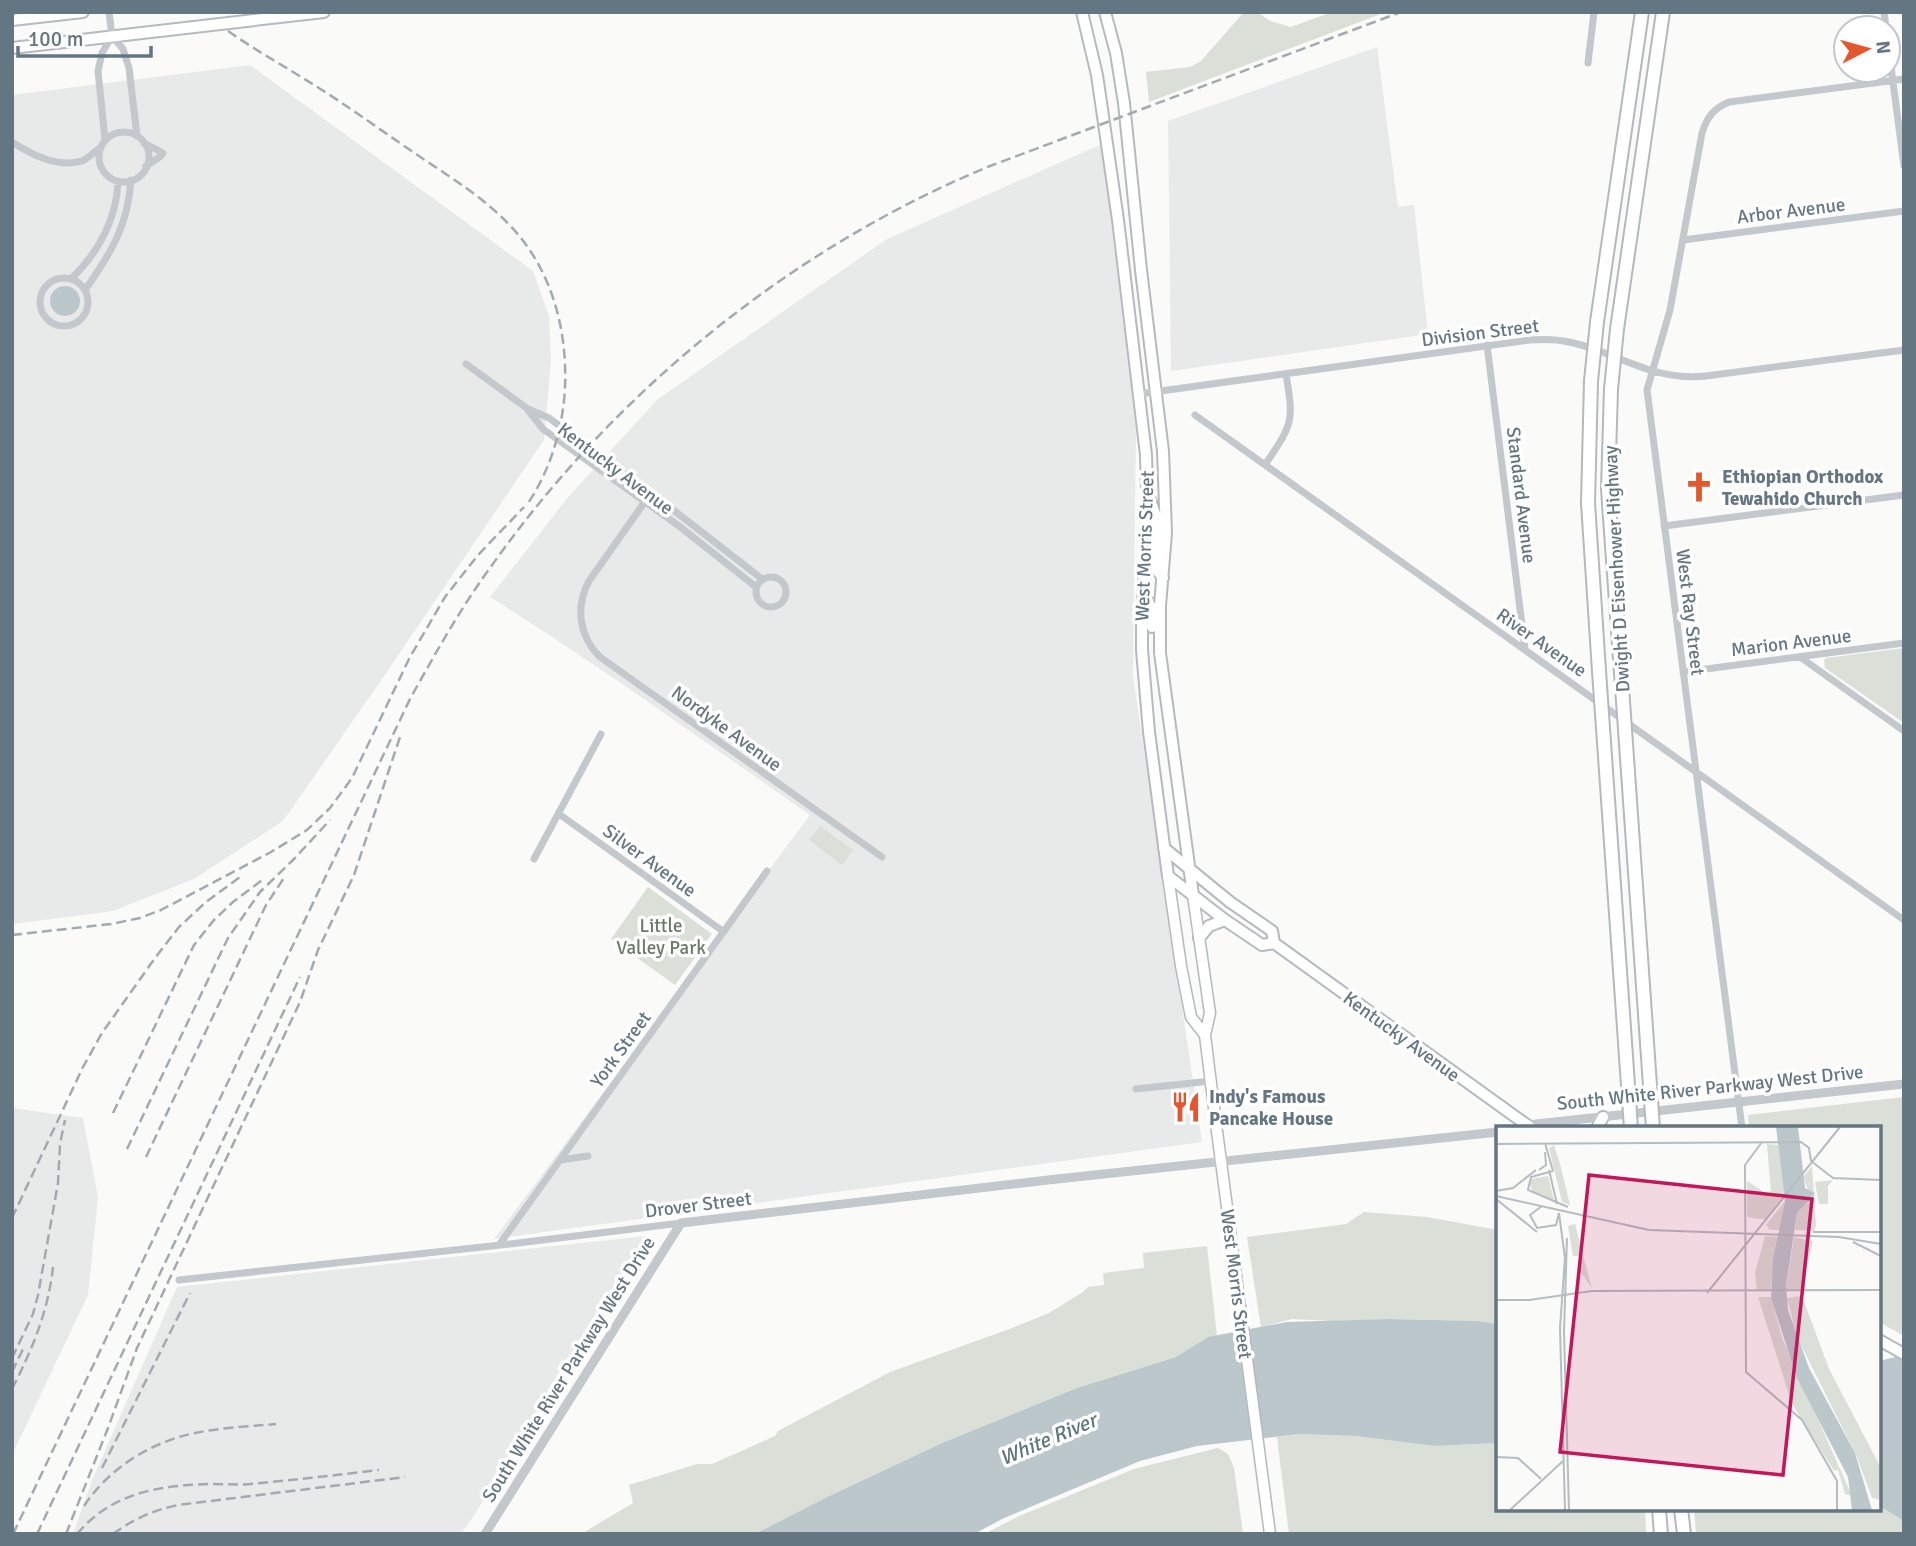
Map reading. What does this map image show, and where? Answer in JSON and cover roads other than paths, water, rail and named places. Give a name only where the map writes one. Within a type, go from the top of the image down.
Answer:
[{"type":"highway","name":"Dwight D Eisenhower Highway","points":[[1631,1126],[1588,503],[1591,381],[1597,322],[1642,12]]},
{"type":"highway","name":"Dwight D Eisenhower Highway","points":[[1653,1126],[1608,489],[1611,390],[1617,329],[1663,12]]},
{"type":"highway","points":[[1659,1511],[1661,1534]]},
{"type":"highway","points":[[1681,1511],[1683,1534]]},
{"type":"main road","points":[[12,20],[83,12]]},
{"type":"main road","points":[[12,48],[324,12]]},
{"type":"main road","name":"West Morris Street","points":[[1082,12],[1100,91],[1146,455],[1149,498],[1142,633],[1149,732],[1181,966],[1191,1017],[1205,1035]]},
{"type":"main road","name":"West Morris Street","points":[[1105,12],[1116,53],[1124,103],[1164,467],[1166,525],[1159,645],[1210,1013],[1205,1035],[1270,1534]]},
{"type":"main road","points":[[12,13],[46,17]]},
{"type":"main road","points":[[1149,498],[1157,519],[1155,567],[1163,578]]},
{"type":"main road","points":[[1144,595],[1153,610],[1154,667],[1159,684],[1164,690]]},
{"type":"main road","name":"Kentucky Avenue","points":[[1164,848],[1230,902],[1272,931],[1274,943],[1525,1126]]},
{"type":"main road","name":"Kentucky Avenue","points":[[1168,876],[1262,945],[1274,943]]},
{"type":"main road","points":[[1199,938],[1209,926],[1225,920]]},
{"type":"main road","points":[[1598,1126],[1603,1117]]},
{"type":"main road","points":[[1881,1340],[1904,1354]]},
{"type":"street","points":[[103,170],[99,158],[103,143],[98,71],[102,53],[111,36],[109,12]]},
{"type":"street","points":[[1588,63],[1594,12]]},
{"type":"street","points":[[111,36],[123,49],[129,68],[137,136]]},
{"type":"street","name":"West Ray Street","points":[[1742,1126],[1647,390],[1669,318],[1702,133],[1710,115],[1725,104],[1736,101],[1863,84]]},
{"type":"street","points":[[1894,84],[1904,166]]},
{"type":"street","points":[[12,142],[30,153],[53,161],[85,160],[118,181],[139,176],[146,166],[163,153],[137,136],[121,132],[114,134],[85,160]]},
{"type":"street","points":[[144,143],[148,154],[146,166]]},
{"type":"street","points":[[85,290],[121,232],[127,213],[131,180]]},
{"type":"street","points":[[71,279],[89,260],[105,234],[115,206],[118,181]]},
{"type":"street","name":"Arbor Avenue","points":[[1683,240],[1904,211]]},
{"type":"street","points":[[71,279],[85,290],[88,307],[85,315],[72,325],[63,326],[49,320],[41,308],[42,294],[52,281],[71,279]]},
{"type":"street","name":"Division Street","points":[[1139,394],[1536,340],[1564,341],[1584,346],[1651,372],[1672,377],[1698,377],[1904,351]]},
{"type":"street","name":"Standard Avenue","points":[[1487,345],[1525,649]]},
{"type":"street","name":"Kentucky Avenue","points":[[466,364],[528,409],[549,418],[762,579]]},
{"type":"street","points":[[1265,465],[1284,436],[1291,419],[1286,374]]},
{"type":"street","points":[[528,409],[543,429],[679,526],[756,587]]},
{"type":"street","name":"River Avenue","points":[[1195,415],[1904,920]]},
{"type":"street","points":[[645,502],[651,493]]},
{"type":"street","points":[[1664,526],[1904,495]]},
{"type":"street","name":"Nordyke Avenue","points":[[645,502],[584,590],[581,619],[590,644],[600,657],[882,857]]},
{"type":"street","points":[[771,576],[784,584],[786,593],[781,602],[772,607],[763,605],[757,597],[756,587],[762,579],[771,576]]},
{"type":"street","name":"Marion Avenue","points":[[1683,672],[1904,643]]},
{"type":"street","points":[[1800,657],[1904,731]]},
{"type":"street","points":[[534,859],[601,734]]},
{"type":"street","name":"Silver Avenue","points":[[559,814],[724,932]]},
{"type":"street","name":"York Street","points":[[499,1245],[767,871]]},
{"type":"street","points":[[1136,1089],[1211,1081]]},
{"type":"street","name":"South White River Parkway West Drive","points":[[1534,1126],[1904,1084]]},
{"type":"street","points":[[1221,1162],[1496,1132]]},
{"type":"street","points":[[560,1160],[588,1156]]},
{"type":"street","name":"Drover Street","points":[[179,1280],[1221,1162]]},
{"type":"street","name":"South White River Parkway West Drive","points":[[485,1534],[681,1223]]},
{"type":"water","points":[[65,286],[76,290],[80,301],[76,312],[65,316],[54,312],[50,301],[54,290]]},
{"type":"water","name":"White River","points":[[1390,1319],[1496,1324],[1496,1443],[1435,1446],[1355,1436],[1300,1434],[1197,1446],[1140,1461],[1002,1519],[974,1534],[755,1534],[942,1443],[1077,1388],[1176,1357],[1208,1337],[1287,1322]]},
{"type":"water","points":[[1904,1355],[1904,1521],[1881,1507],[1881,1361]]},
{"type":"railway","points":[[13,1534],[410,699],[458,616],[490,568],[539,504],[592,442],[650,385],[712,332],[777,283],[845,239],[916,200],[990,166],[1401,12]]},
{"type":"railway","points":[[228,31],[334,98],[465,187],[508,223],[531,252],[554,300],[562,334],[565,388],[554,449],[543,477],[528,503]]},
{"type":"railway","points":[[12,935],[111,924],[140,918],[161,910],[307,830],[330,808],[352,778],[410,657],[445,597],[478,555],[524,507]]},
{"type":"railway","points":[[66,1534],[137,1348],[300,1002],[318,950],[354,875],[400,737]]},
{"type":"railway","points":[[127,1149],[228,938],[260,892],[330,820]]},
{"type":"railway","points":[[12,1218],[83,1067],[102,1033],[179,927],[206,902],[240,877]]},
{"type":"railway","points":[[113,1113],[194,945],[233,902],[265,878]]},
{"type":"railway","points":[[146,1157],[266,905],[284,878]]},
{"type":"railway","points":[[37,1534],[300,977]]},
{"type":"railway","points":[[12,1358],[33,1314],[38,1295],[58,1183],[60,1144],[65,1120]]},
{"type":"railway","points":[[12,1389],[38,1330],[53,1267]]},
{"type":"railway","points":[[102,1468],[190,1293]]},
{"type":"railway","points":[[12,1372],[23,1349]]},
{"type":"railway","points":[[84,1506],[113,1473],[138,1455],[165,1442],[202,1432],[276,1424]]},
{"type":"railway","points":[[77,1534],[106,1509],[122,1500],[156,1489],[251,1484],[379,1470]]},
{"type":"railway","points":[[113,1534],[144,1516],[178,1505],[405,1477]]},
{"type":"place","name":"Ethiopian Orthodox Tewahido Church","points":[[1699,487]]},
{"type":"place","name":"Indy's Famous Pancake House","points":[[1186,1107]]},
{"type":"park label","name":"Little Valley Park","points":[[661,936]]}]
